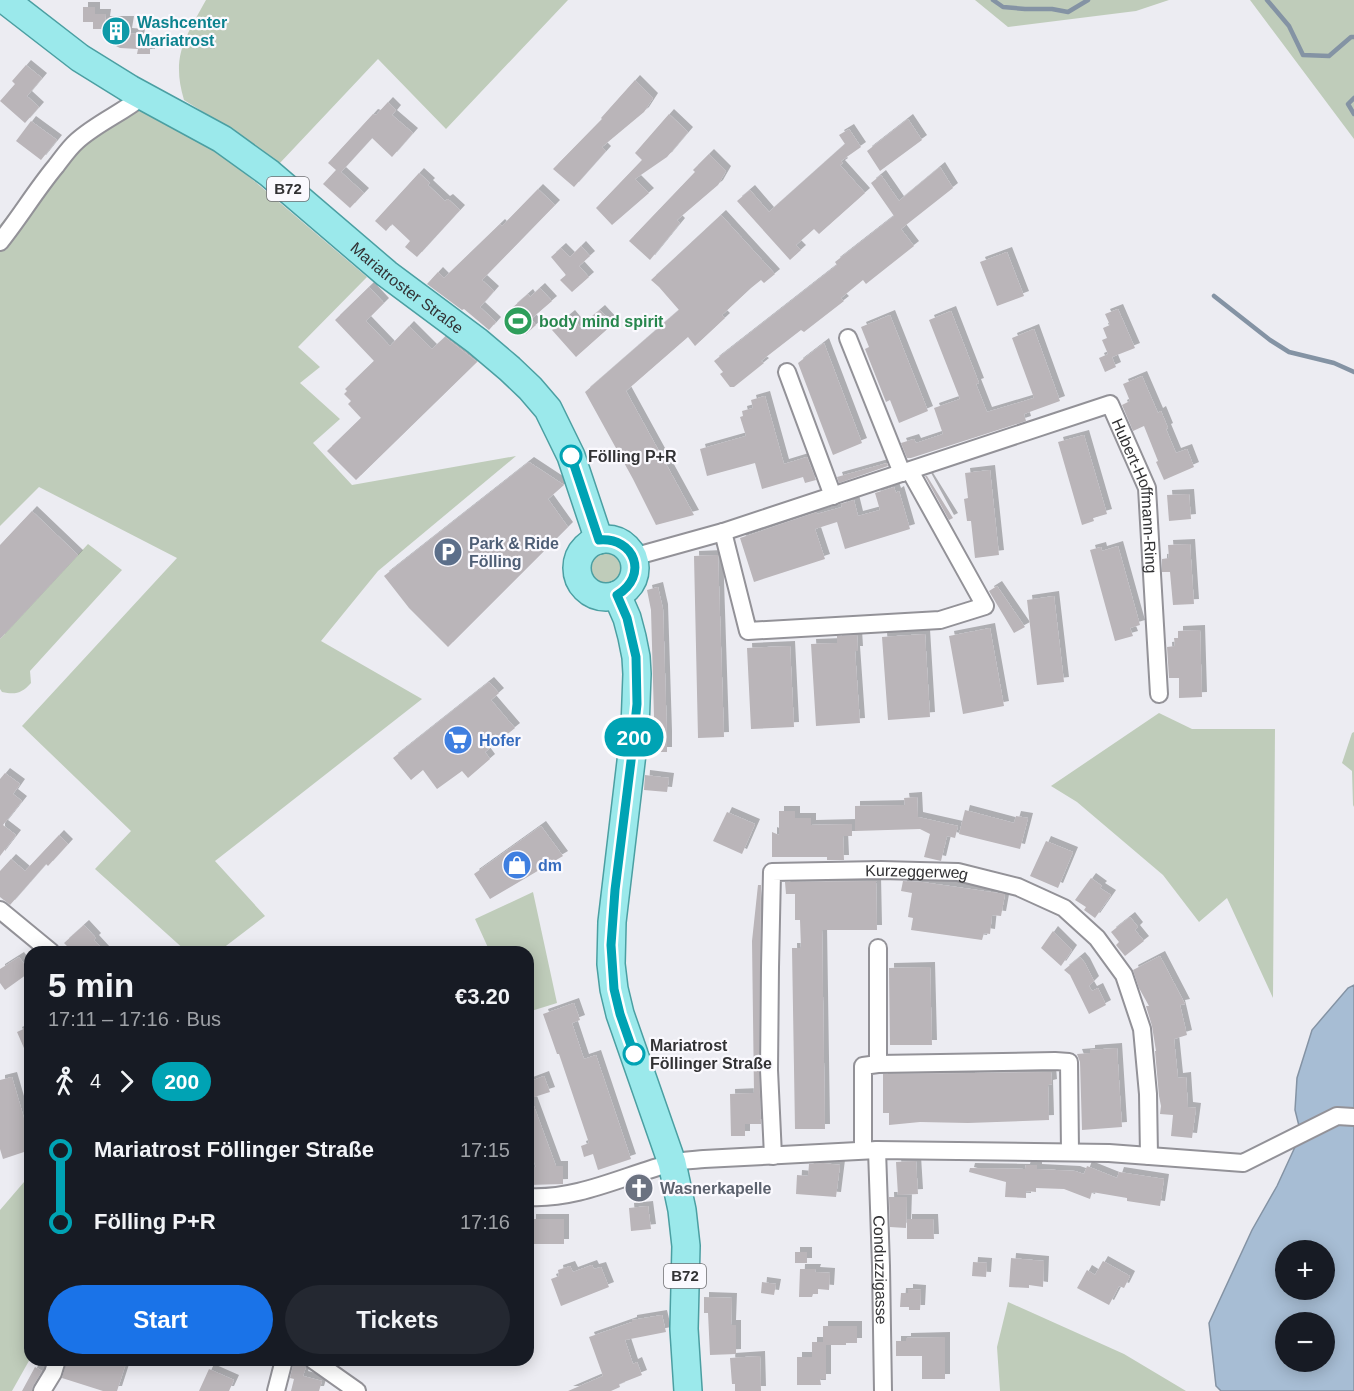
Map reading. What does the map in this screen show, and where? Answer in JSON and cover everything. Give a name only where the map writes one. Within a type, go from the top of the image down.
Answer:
[{"type":"main road","name":"Mariatroster Straße","points":[[5,0],[81,58],[143,96],[222,139],[269,173],[387,274],[477,341],[530,388],[548,409],[571,456],[599,540]]},
{"type":"main road","points":[[609,539],[627,548],[633,557],[635,566],[631,583],[617,595],[598,596],[582,584],[578,574],[578,563],[582,553],[589,545],[599,540],[609,539]]},
{"type":"main road","name":"B72","points":[[617,595],[627,618],[636,657],[637,704],[611,934],[614,989],[620,1014],[672,1163],[682,1210],[686,1246],[684,1329],[688,1391]]},
{"type":"street","points":[[0,242],[44,180],[76,141],[143,96]]},
{"type":"street","points":[[723,532],[748,631],[940,620],[985,606],[906,472],[849,338]]},
{"type":"street","points":[[787,372],[834,496]]},
{"type":"street","name":"Hubert-Hoffmann-Ring","points":[[633,557],[723,532],[1110,404],[1147,488],[1159,694]]},
{"type":"street","name":"Kurzeggerweg","points":[[773,1156],[769,1070],[772,872],[881,870],[958,872],[1018,887],[1064,908],[1097,938],[1124,975],[1142,1029],[1148,1094],[1149,1156]]},
{"type":"street","points":[[0,910],[44,946]]},
{"type":"street","points":[[878,948],[878,1064]]},
{"type":"street","points":[[870,1150],[863,1066],[1055,1060],[1069,1062],[1070,1152]]},
{"type":"street","points":[[534,1197],[598,1187],[672,1163],[704,1159],[870,1150],[1109,1153],[1243,1163],[1337,1116],[1354,1117]]},
{"type":"street","name":"Conduzzigasse","points":[[870,1150],[881,1266],[883,1391]]},
{"type":"street","points":[[42,1391],[55,1366]]},
{"type":"street","points":[[276,1391],[282,1366]]},
{"type":"street","points":[[322,1366],[357,1391]]},
{"type":"green space","points":[[206,0],[568,0],[446,129],[378,59],[279,164],[243,137],[184,100],[179,71],[182,48]]},
{"type":"green space","points":[[975,0],[1169,0],[1136,11],[1008,27]]},
{"type":"green space","points":[[1250,0],[1354,0],[1354,139]]},
{"type":"green space","points":[[126,103],[195,135],[226,157],[367,277],[298,347],[320,367],[300,383],[340,419],[313,443],[352,485],[516,456],[378,571],[321,641],[422,699],[215,861],[265,916],[226,946],[180,946],[95,869],[131,831],[22,726],[177,558],[39,487],[0,526],[0,225],[77,129],[105,112]]},
{"type":"green space","points":[[88,544],[122,570],[30,671],[31,683],[22,691],[2,692],[0,689],[0,639]]},
{"type":"green space","points":[[608,546],[620,550],[626,577],[617,587],[607,590],[598,588],[590,582],[583,565],[586,556],[594,549]]},
{"type":"green space","points":[[1159,713],[1192,729],[1275,729],[1273,998],[1227,898],[1199,922],[1163,875],[1077,802],[1051,786]]},
{"type":"green space","points":[[1354,732],[1354,807],[1352,771],[1342,763]]},
{"type":"green space","points":[[533,892],[557,1003],[534,1010],[534,946],[487,946],[475,919]]},
{"type":"green space","points":[[24,1182],[24,1366],[26,1366],[12,1391],[0,1391],[0,1210]]},
{"type":"green space","points":[[1008,1302],[1124,1354],[1186,1391],[1000,1391],[997,1347]]},
{"type":"water","points":[[1354,985],[1354,1391],[1221,1391],[1216,1386],[1209,1323],[1252,1230],[1277,1186],[1301,1134],[1295,1110],[1297,1078],[1312,1030],[1348,988]]},
{"type":"building","name":"Washcenter Mariatrost","points":[[83,7],[95,7],[95,14],[106,14],[105,21],[129,21],[127,33],[140,34],[139,40],[150,40],[150,54],[137,54],[138,49],[116,46],[115,36],[104,36],[104,29],[93,29],[93,22],[83,22]]},
{"type":"building","points":[[26,65],[42,78],[27,96],[39,107],[25,123],[0,101],[15,84],[12,81]]},
{"type":"building","points":[[635,80],[653,98],[644,112],[602,147],[606,151],[574,187],[553,169],[602,119]]},
{"type":"building","points":[[388,102],[396,110],[392,115],[413,133],[392,157],[372,138],[341,172],[364,193],[350,208],[323,184],[336,170],[328,163],[373,114],[376,115]]},
{"type":"building","points":[[669,114],[688,132],[667,157],[635,179],[649,193],[612,225],[596,208],[642,160],[635,153]]},
{"type":"building","points":[[908,119],[922,140],[880,171],[867,151]]},
{"type":"building","points":[[31,121],[57,140],[41,160],[16,141]]},
{"type":"building","points":[[849,129],[861,147],[841,161],[843,163],[840,165],[865,193],[819,234],[814,229],[796,245],[801,250],[790,260],[737,201],[750,190],[769,212],[845,144],[839,135]]},
{"type":"building","points":[[709,154],[726,171],[718,185],[677,220],[680,223],[650,260],[629,241],[695,172],[693,170]]},
{"type":"building","points":[[940,167],[953,188],[901,229],[914,246],[866,284],[863,280],[841,298],[844,301],[804,332],[801,330],[761,361],[764,363],[734,387],[730,387],[720,374],[723,372],[714,361],[837,265],[835,262],[894,216],[871,183],[881,175],[899,201]]},
{"type":"building","points":[[419,173],[445,201],[448,199],[460,210],[417,257],[405,247],[410,241],[392,224],[386,231],[375,221]]},
{"type":"building","points":[[538,189],[555,205],[482,280],[494,291],[480,307],[496,322],[489,330],[464,309],[462,310],[427,284],[438,272],[444,278],[500,224],[502,226]]},
{"type":"building","points":[[721,215],[775,274],[764,283],[761,280],[751,288],[722,315],[725,318],[695,346],[688,337],[626,391],[694,515],[656,525],[585,392],[679,310],[651,280]]},
{"type":"building","points":[[581,246],[590,256],[579,266],[589,277],[572,292],[560,280],[566,275],[551,257],[561,248],[570,257]]},
{"type":"building","points":[[1007,252],[1024,296],[997,306],[980,262]]},
{"type":"building","points":[[369,287],[384,303],[366,321],[390,346],[409,326],[432,349],[445,337],[477,362],[356,480],[327,451],[361,418],[348,404],[351,401],[344,394],[347,391],[345,389],[374,361],[335,320]]},
{"type":"building","points":[[540,288],[552,301],[531,319],[536,325],[526,334],[510,315],[514,311],[512,308],[528,294],[530,297]]},
{"type":"building","points":[[1118,309],[1135,348],[1112,357],[1116,367],[1105,372],[1099,358],[1108,354],[1102,340],[1107,338],[1103,328],[1110,325],[1105,314]]},
{"type":"building","points":[[600,310],[613,324],[576,357],[552,330],[570,315],[580,327]]},
{"type":"building","points":[[951,311],[979,383],[976,384],[987,412],[1034,398],[1012,338],[1034,329],[1060,401],[1024,414],[1026,421],[907,458],[901,443],[914,439],[916,443],[943,434],[934,408],[960,399],[929,320]]},
{"type":"building","points":[[890,315],[928,411],[899,423],[890,400],[886,402],[865,349],[869,347],[861,327]]},
{"type":"building","points":[[824,343],[862,443],[833,455],[798,363]]},
{"type":"building","points":[[1142,376],[1158,413],[1161,411],[1176,453],[1187,449],[1194,467],[1164,480],[1144,426],[1133,431],[1122,405],[1130,401],[1123,384]]},
{"type":"building","points":[[765,396],[784,464],[807,457],[816,480],[805,483],[803,477],[762,489],[755,463],[707,476],[700,449],[746,436],[740,417],[743,416],[742,411],[753,408],[751,400]]},
{"type":"building","points":[[1084,435],[1107,514],[1093,518],[1094,521],[1082,525],[1058,442]]},
{"type":"building","name":"Park & Ride Fölling","points":[[529,462],[564,485],[548,499],[568,527],[448,647],[409,608],[384,576]]},
{"type":"building","points":[[887,463],[888,466],[839,483],[837,477]]},
{"type":"building","points":[[990,470],[999,555],[975,558],[971,521],[967,521],[964,499],[968,498],[965,473]]},
{"type":"building","points":[[925,476],[927,476],[953,518],[949,520]]},
{"type":"building","points":[[894,487],[896,493],[899,491],[910,529],[845,549],[837,522],[815,529],[825,559],[754,582],[740,538],[817,512],[817,514],[842,507],[841,504],[854,500],[858,516],[880,510],[875,493]]},
{"type":"building","points":[[1189,494],[1191,519],[1169,521],[1167,495]]},
{"type":"building","points":[[32,511],[78,555],[0,639],[0,545]]},
{"type":"building","points":[[1190,544],[1194,604],[1173,605],[1170,572],[1162,572],[1162,559],[1169,558],[1168,545]]},
{"type":"building","points":[[1118,546],[1140,625],[1130,628],[1133,636],[1115,641],[1090,550],[1101,547],[1102,551]]},
{"type":"building","points":[[718,555],[724,737],[698,738],[694,556]]},
{"type":"building","points":[[997,586],[1025,627],[1014,633],[989,591]]},
{"type":"building","points":[[658,587],[663,609],[667,752],[655,752],[651,610],[647,590]]},
{"type":"building","points":[[1054,596],[1064,682],[1037,685],[1027,600]]},
{"type":"building","points":[[990,628],[1004,706],[963,714],[949,636]]},
{"type":"building","points":[[1200,630],[1202,697],[1179,698],[1179,678],[1169,678],[1167,647],[1175,646],[1174,638],[1178,638],[1178,631]]},
{"type":"building","points":[[925,634],[930,717],[888,720],[882,637]]},
{"type":"building","points":[[857,635],[858,651],[855,651],[860,723],[816,726],[811,644],[837,643],[837,636]]},
{"type":"building","points":[[790,646],[794,727],[751,729],[747,648]]},
{"type":"building","name":"Hofer","points":[[489,682],[499,693],[491,700],[515,728],[485,752],[490,759],[468,778],[462,771],[437,789],[423,770],[411,780],[393,758]]},
{"type":"building","points":[[5,773],[20,784],[13,794],[22,801],[3,825],[16,835],[0,856],[0,779]]},
{"type":"building","points":[[645,775],[669,778],[667,792],[644,790]]},
{"type":"building","points":[[917,797],[918,817],[958,826],[955,838],[947,836],[941,861],[924,857],[930,834],[920,829],[855,831],[855,806],[905,805],[904,798]]},
{"type":"building","points":[[965,810],[1014,823],[1016,816],[1028,818],[1020,849],[959,834]]},
{"type":"building","points":[[779,811],[795,811],[795,818],[811,818],[811,825],[852,824],[852,836],[843,836],[844,860],[827,860],[827,857],[772,857],[772,832],[779,835]]},
{"type":"building","points":[[727,812],[755,824],[742,854],[713,841]]},
{"type":"building","name":"dm","points":[[541,826],[563,856],[490,899],[474,874]]},
{"type":"building","points":[[59,835],[68,844],[48,866],[46,864],[10,905],[0,897],[0,871],[11,859],[25,871]]},
{"type":"building","points":[[1046,841],[1073,852],[1058,888],[1030,876]]},
{"type":"building","points":[[1091,878],[1111,895],[1095,918],[1084,910],[1086,907],[1075,900]]},
{"type":"building","points":[[876,881],[877,930],[822,930],[825,1129],[795,1129],[792,948],[801,948],[800,920],[795,920],[795,894],[786,894],[785,882]]},
{"type":"building","points":[[903,881],[1005,894],[1001,916],[992,915],[990,934],[984,933],[982,940],[911,930],[913,918],[908,917],[912,893],[901,891]]},
{"type":"building","points":[[758,885],[761,885],[759,1070],[761,1124],[745,1124],[745,1136],[731,1136],[730,1094],[754,1093],[752,941]]},
{"type":"building","points":[[1130,917],[1138,927],[1135,930],[1144,941],[1125,956],[1116,945],[1119,942],[1111,932]]},
{"type":"building","points":[[84,925],[96,938],[94,940],[100,946],[67,946],[64,943]]},
{"type":"building","points":[[1053,931],[1072,950],[1061,966],[1041,948]]},
{"type":"building","points":[[1160,956],[1185,1004],[1180,1005],[1187,1035],[1174,1039],[1178,1078],[1186,1077],[1188,1107],[1196,1108],[1192,1138],[1171,1136],[1173,1115],[1160,1114],[1156,1051],[1146,1006],[1149,1006],[1139,988],[1133,970]]},
{"type":"building","points":[[19,957],[24,964],[24,976],[5,990],[0,983],[0,969]]},
{"type":"building","points":[[1080,957],[1094,981],[1089,986],[1092,991],[1098,988],[1106,1005],[1089,1014],[1070,975],[1064,970]]},
{"type":"building","points":[[930,967],[932,1045],[890,1045],[889,968]]},
{"type":"building","points":[[574,1003],[580,1020],[572,1023],[584,1059],[596,1055],[631,1159],[598,1170],[593,1154],[584,1157],[581,1146],[589,1143],[543,1014]]},
{"type":"building","points":[[24,1029],[24,1048],[17,1032]]},
{"type":"building","points":[[1117,1048],[1122,1127],[1082,1130],[1080,1062],[1077,1054],[1090,1053],[1090,1050]]},
{"type":"building","points":[[1051,1072],[1052,1084],[1048,1085],[1049,1120],[920,1122],[889,1125],[889,1113],[883,1113],[883,1074]]},
{"type":"building","points":[[544,1076],[550,1092],[534,1097],[534,1080]]},
{"type":"building","points":[[12,1077],[24,1118],[24,1152],[3,1159],[0,1149],[0,1080]]},
{"type":"building","points":[[534,1106],[556,1166],[563,1166],[563,1184],[534,1185],[534,1167],[536,1167],[534,1162]]},
{"type":"building","points":[[916,1161],[918,1194],[898,1195],[896,1162]]},
{"type":"building","points":[[809,1164],[840,1165],[836,1197],[796,1194],[797,1175],[808,1176]]},
{"type":"building","points":[[1026,1165],[1037,1165],[1037,1169],[1075,1171],[1084,1174],[1087,1166],[1117,1178],[1119,1172],[1164,1179],[1160,1206],[1092,1192],[1090,1199],[1064,1189],[1036,1188],[1036,1192],[1026,1191],[1026,1198],[1005,1197],[1006,1182],[969,1172],[970,1168],[1025,1169]]},
{"type":"building","points":[[889,1197],[907,1197],[906,1228],[890,1227]]},
{"type":"building","points":[[648,1206],[651,1229],[631,1231],[629,1208]]},
{"type":"building","points":[[534,1219],[564,1219],[564,1244],[534,1244]]},
{"type":"building","points":[[907,1219],[933,1219],[934,1239],[907,1239]]},
{"type":"building","points":[[795,1252],[807,1252],[807,1263],[795,1263]]},
{"type":"building","points":[[1011,1258],[1044,1261],[1043,1287],[1029,1285],[1029,1288],[1009,1287]]},
{"type":"building","points":[[1103,1261],[1130,1276],[1124,1288],[1119,1286],[1109,1305],[1077,1288],[1087,1270],[1095,1275]]},
{"type":"building","points":[[973,1262],[987,1263],[986,1277],[972,1276]]},
{"type":"building","points":[[592,1265],[594,1269],[601,1267],[609,1287],[561,1306],[551,1279],[559,1276],[558,1270],[570,1266],[573,1272]]},
{"type":"building","points":[[800,1269],[816,1269],[815,1272],[830,1273],[829,1290],[818,1289],[818,1294],[813,1294],[812,1297],[799,1297]]},
{"type":"building","points":[[762,1282],[776,1284],[774,1295],[761,1293]]},
{"type":"building","points":[[908,1289],[921,1290],[920,1310],[900,1307],[901,1293],[908,1293]]},
{"type":"building","points":[[704,1297],[732,1298],[731,1325],[736,1325],[736,1354],[710,1355],[708,1313],[704,1313]]},
{"type":"building","points":[[662,1315],[666,1332],[625,1340],[633,1364],[637,1362],[642,1375],[619,1384],[620,1387],[611,1391],[568,1391],[603,1376],[589,1337],[632,1322],[632,1320]]},
{"type":"building","points":[[823,1326],[857,1326],[857,1343],[826,1345],[826,1379],[820,1379],[821,1385],[797,1385],[797,1357],[812,1357],[812,1342],[823,1342]]},
{"type":"building","points":[[945,1337],[945,1379],[922,1379],[922,1356],[896,1356],[896,1341],[906,1341],[906,1338]]},
{"type":"building","points":[[760,1356],[761,1391],[735,1391],[735,1384],[732,1384],[730,1358]]},
{"type":"building","points":[[65,1366],[125,1366],[117,1391],[103,1391],[62,1378]]},
{"type":"building","points":[[293,1366],[305,1366],[303,1376],[322,1381],[319,1391],[291,1391],[294,1379],[290,1378]]},
{"type":"building","points":[[35,1367],[42,1371],[32,1391],[22,1391]]},
{"type":"building","points":[[209,1369],[234,1380],[229,1391],[199,1391]]},
{"type":"waterway","points":[[993,0],[1003,7],[1068,12],[1088,0]]},
{"type":"waterway","points":[[1267,0],[1289,26],[1303,55],[1329,56],[1351,37],[1354,37]]},
{"type":"waterway","points":[[1354,98],[1348,104],[1354,114]]},
{"type":"waterway","points":[[1214,296],[1289,352],[1334,363],[1354,372]]},
{"type":"bus line","name":"200","points":[[571,456],[599,540],[609,539],[619,542],[633,557],[635,566],[631,583],[617,595],[627,618],[636,657],[637,704],[615,890],[611,945],[614,989],[634,1054]]},
{"type":"place","name":"Washcenter Mariatrost","points":[[116,31]]},
{"type":"place","name":"body mind spirit","points":[[518,321]]},
{"type":"place","name":"Fölling P+R","points":[[571,456]]},
{"type":"place","name":"Park & Ride Fölling","points":[[448,552]]},
{"type":"place","name":"Hofer","points":[[458,740]]},
{"type":"place","name":"dm","points":[[517,865]]},
{"type":"place","name":"Mariatrost Föllinger Straße","points":[[634,1054]]},
{"type":"place","name":"Wasnerkapelle","points":[[639,1188]]}]
